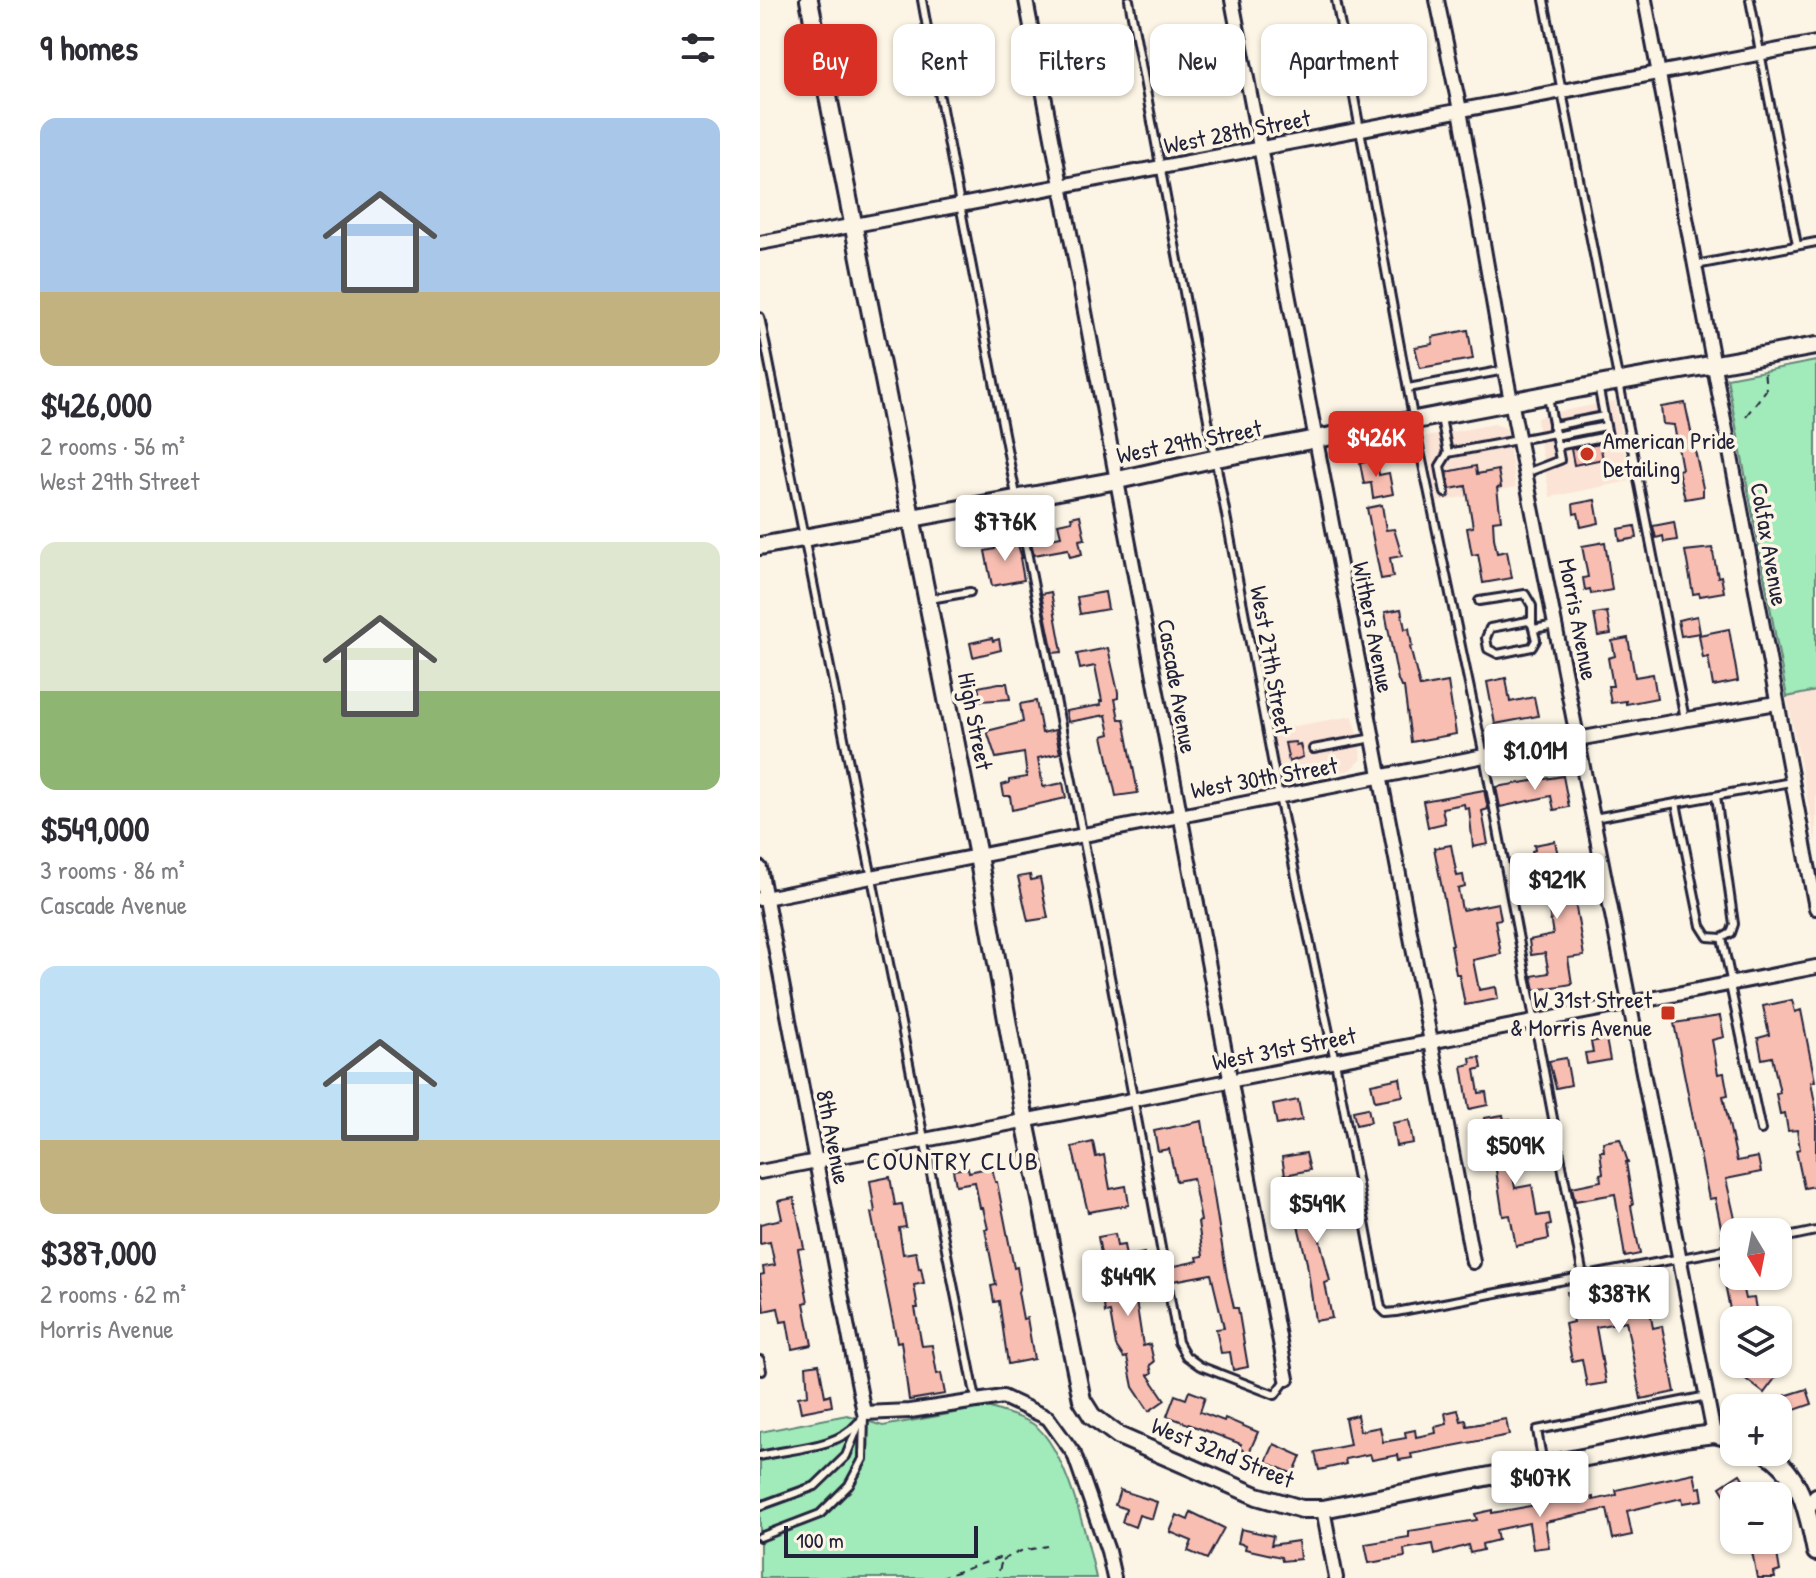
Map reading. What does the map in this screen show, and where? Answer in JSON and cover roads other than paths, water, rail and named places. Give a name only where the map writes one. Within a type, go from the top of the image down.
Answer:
[{"type":"street","name":"High Street","points":[[809,0],[978,856],[1025,1121],[1077,1384],[1092,1416],[1119,1436]]},
{"type":"street","name":"Cascade Avenue","points":[[1026,0],[1287,1379]]},
{"type":"street","name":"Withers Avenue","points":[[1232,0],[1473,1262]]},
{"type":"street","name":"Morris Avenue","points":[[1437,0],[1460,110],[1505,370],[1714,1434]]},
{"type":"street","name":"Colfax Avenue","points":[[1645,0],[1816,908]]},
{"type":"street","name":"West 28th Street","points":[[760,243],[1816,43]]},
{"type":"street","name":"West 29th Street","points":[[760,546],[1816,346]]},
{"type":"street","name":"West 30th Street","points":[[763,898],[1484,756],[1776,703]]},
{"type":"street","name":"8th Avenue","points":[[760,868],[763,898],[864,1413]]},
{"type":"street","name":"West 31st Street","points":[[760,1172],[1816,967]]},
{"type":"street","points":[[864,1413],[910,1411],[1003,1397],[1048,1418],[1074,1454],[1108,1551],[1114,1578]]},
{"type":"street","name":"West 32nd Street","points":[[1119,1436],[1257,1496],[1302,1509],[1323,1509],[1544,1465],[1714,1434],[1720,1436]]},
{"type":"street","points":[[1783,1466],[1799,1489],[1808,1511],[1816,1552]]},
{"type":"street","points":[[1808,1511],[1816,1495]]},
{"type":"street","points":[[1323,1509],[1336,1578]]},
{"type":"lane","points":[[922,0],[959,206],[1135,1099],[1178,1342],[1186,1356],[1200,1366],[1275,1395],[1287,1379]]},
{"type":"lane","name":"West 27th Street","points":[[1129,0],[1279,797],[1335,1061],[1381,1308],[1386,1313],[1396,1312],[1583,1276]]},
{"type":"lane","points":[[1336,0],[1414,422],[1484,756],[1532,1022],[1583,1276],[1720,1251]]},
{"type":"lane","points":[[1544,0],[1685,720]]},
{"type":"lane","points":[[1750,0],[1797,245]]},
{"type":"lane","points":[[1696,265],[1816,242]]},
{"type":"lane","points":[[760,317],[976,1399]]},
{"type":"lane","points":[[1408,388],[1505,370]]},
{"type":"lane","points":[[1557,446],[1608,436],[1598,385]]},
{"type":"lane","points":[[1526,473],[1560,460],[1548,395]]},
{"type":"lane","points":[[1441,416],[1448,453],[1440,466],[1445,493]]},
{"type":"lane","points":[[1448,453],[1554,432],[1604,416]]},
{"type":"lane","points":[[1554,432],[1606,426]]},
{"type":"lane","points":[[927,600],[970,592]]},
{"type":"lane","points":[[1479,601],[1525,594],[1532,606],[1533,627],[1536,640],[1532,647],[1498,654],[1488,649],[1486,638],[1490,628],[1521,622],[1533,627],[1555,625]]},
{"type":"lane","points":[[1313,749],[1373,738]]},
{"type":"lane","points":[[1593,818],[1791,782]]},
{"type":"lane","points":[[1676,803],[1701,926],[1708,937],[1722,938],[1731,933],[1734,924],[1716,796]]},
{"type":"lane","points":[[1722,938],[1761,1130]]},
{"type":"lane","points":[[1792,1236],[1816,1231]]},
{"type":"lane","points":[[760,1360],[762,1371]]},
{"type":"lane","points":[[1544,1465],[1537,1430],[1707,1396]]},
{"type":"lane","points":[[760,1456],[833,1441],[855,1427],[864,1413]]},
{"type":"lane","points":[[760,1506],[815,1486],[846,1456],[864,1413]]},
{"type":"lane","points":[[760,1537],[820,1514],[849,1485],[863,1459],[864,1413]]},
{"type":"place","name":"American Pride Detailing","points":[[1587,454]]},
{"type":"place","name":"W 31st Street & Morris Avenue","points":[[1668,1013]]},
{"type":"district","name":"COUNTRY CLUB","points":[[953,1160]]}]
